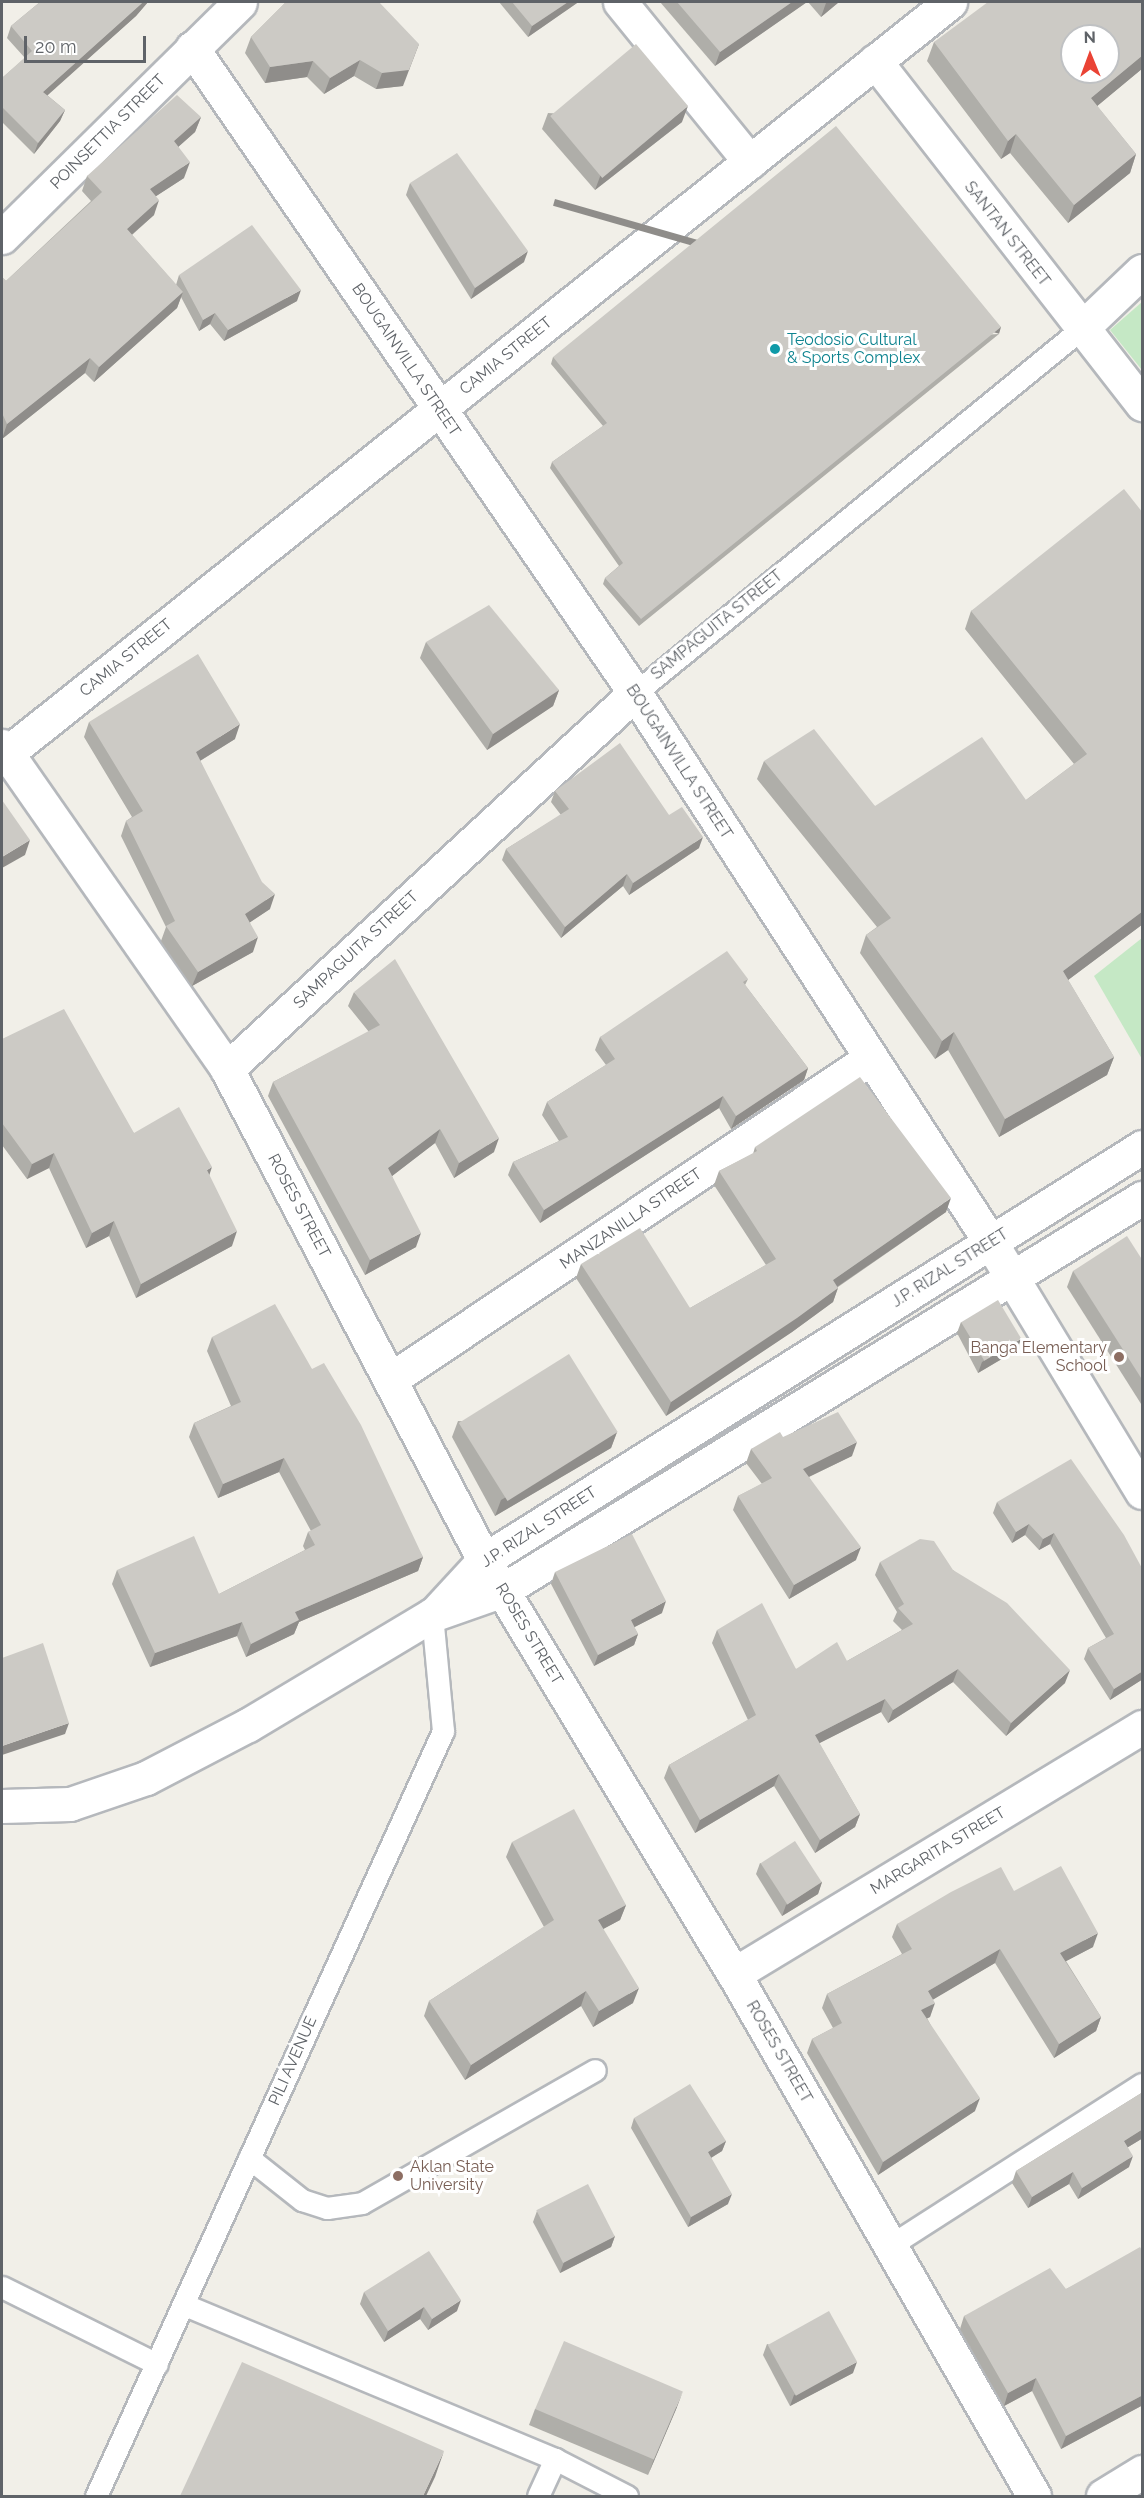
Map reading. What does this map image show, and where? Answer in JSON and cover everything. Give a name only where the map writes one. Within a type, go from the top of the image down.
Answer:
[{"type":"street","name":"POINSETTIA STREET","points":[[2,237],[240,2]]},
{"type":"street","points":[[620,2],[750,162]]},
{"type":"street","name":"CAMIA STREET","points":[[4,750],[439,409],[950,2]]},
{"type":"street","name":"BOUGAINVILLA STREET","points":[[192,48],[635,693],[991,1242],[1143,1492]]},
{"type":"street","name":"SANTAN STREET","points":[[874,62],[1081,329],[1143,404]]},
{"type":"street","name":"SAMPAGUITA STREET","points":[[1081,329],[1143,271]]},
{"type":"street","name":"SAMPAGUITA STREET","points":[[227,1069],[635,693]]},
{"type":"street","name":"ROSES STREET","points":[[4,750],[227,1069],[484,1560],[734,1974],[1034,2496]]},
{"type":"street","name":"MANZANILLA STREET","points":[[391,1379],[871,1058]]},
{"type":"street","name":"J.P. RIZAL STREET","points":[[432,1615],[484,1560],[1143,1147]]},
{"type":"street","name":"J.P. RIZAL STREET","points":[[432,1615],[503,1590],[1013,1280],[1143,1198]]},
{"type":"street","points":[[2,1806],[70,1804],[146,1778],[248,1725],[432,1615]]},
{"type":"street","name":"MARGARITA STREET","points":[[734,1974],[1143,1727]]},
{"type":"street","points":[[1103,2496],[1143,2472]]},
{"type":"lane","name":"SAMPAGUITA STREET","points":[[635,693],[1081,329]]},
{"type":"lane","name":"PILI AVENUE","points":[[96,2496],[185,2305],[249,2158],[443,1731],[432,1615]]},
{"type":"lane","points":[[249,2158],[302,2200],[327,2208],[362,2203],[595,2070]]},
{"type":"lane","points":[[891,2244],[1143,2084]]},
{"type":"lane","points":[[2,2287],[157,2364]]},
{"type":"lane","points":[[185,2305],[555,2459],[627,2496]]},
{"type":"lane","points":[[538,2496],[555,2459]]},
{"type":"green space","points":[[1142,302],[1142,370],[1110,330]]},
{"type":"green space","points":[[1142,938],[1142,1059],[1094,976]]},
{"type":"building","points":[[40,2],[143,2],[43,92],[65,110],[38,143],[2,107],[2,78],[32,51],[11,26]]},
{"type":"building","points":[[286,2],[379,2],[419,44],[409,70],[382,73],[360,60],[330,78],[313,61],[270,67],[251,37]]},
{"type":"building","points":[[512,2],[568,2],[532,26]]},
{"type":"building","points":[[677,2],[792,2],[720,52]]},
{"type":"building","points":[[988,2],[1143,2],[1143,55],[1120,74],[1120,24],[1060,24],[1060,84],[1108,84],[1091,98],[1136,154],[1074,205],[1016,134],[1008,141],[934,42]]},
{"type":"building","points":[[636,44],[688,106],[602,178],[550,116]]},
{"type":"building","points":[[177,95],[201,117],[174,141],[190,162],[150,189],[159,200],[127,229],[183,292],[99,367],[90,358],[7,424],[2,413],[2,277],[6,281],[102,192],[87,176]]},
{"type":"building","name":"Teodosio Cultural & Sports Complex","points":[[836,126],[1001,327],[641,619],[605,578],[623,563],[552,462],[607,423],[553,357]]},
{"type":"building","points":[[457,153],[528,251],[475,288],[410,183]]},
{"type":"building","points":[[252,225],[301,290],[228,330],[215,313],[203,320],[179,275]]},
{"type":"building","points":[[1124,489],[1143,513],[1143,911],[1063,971],[1114,1057],[1005,1119],[954,1032],[942,1041],[866,935],[891,918],[764,761],[814,729],[875,806],[982,737],[1026,800],[1087,754],[971,611]]},
{"type":"building","points":[[489,605],[559,690],[493,734],[426,642]]},
{"type":"building","points":[[198,654],[240,724],[196,752],[262,882],[275,894],[245,914],[258,937],[198,972],[166,926],[175,921],[126,821],[143,811],[89,722]]},
{"type":"building","points":[[620,743],[669,815],[682,807],[703,837],[633,883],[627,874],[565,927],[506,849],[569,809],[555,791]]},
{"type":"building","points":[[2,800],[30,840],[2,857]]},
{"type":"building","points":[[727,951],[748,979],[743,982],[808,1068],[736,1116],[723,1096],[544,1210],[513,1162],[568,1137],[547,1102],[615,1059],[600,1037]]},
{"type":"building","points":[[395,959],[499,1138],[459,1163],[440,1129],[388,1168],[421,1233],[370,1260],[273,1082],[380,1025],[354,992]]},
{"type":"building","points":[[64,1009],[134,1133],[179,1107],[212,1167],[207,1170],[237,1231],[141,1284],[114,1221],[92,1233],[54,1153],[32,1164],[2,1123],[2,1039]]},
{"type":"building","points":[[860,1077],[951,1198],[833,1280],[838,1288],[797,1318],[671,1402],[581,1264],[640,1228],[690,1308],[776,1259],[719,1171],[757,1151],[755,1147]]},
{"type":"building","points":[[1127,1236],[1143,1261],[1143,1381],[1073,1271]]},
{"type":"building","points":[[998,1300],[1021,1339],[984,1361],[961,1322]]},
{"type":"building","points":[[275,1304],[312,1369],[324,1363],[361,1425],[423,1557],[295,1612],[299,1620],[251,1644],[242,1622],[155,1653],[117,1570],[194,1536],[219,1594],[315,1545],[308,1532],[321,1525],[284,1458],[223,1484],[194,1423],[241,1402],[212,1337]]},
{"type":"building","points":[[569,1354],[618,1432],[508,1501],[459,1423]]},
{"type":"building","points":[[838,1412],[857,1442],[803,1469],[861,1547],[794,1585],[738,1496],[772,1478],[751,1449],[780,1432],[783,1437]]},
{"type":"building","points":[[1071,1459],[1124,1535],[1143,1570],[1143,1671],[1114,1689],[1088,1648],[1114,1634],[1054,1533],[1043,1539],[1029,1524],[1016,1532],[997,1502]]},
{"type":"building","points":[[632,1534],[666,1601],[631,1620],[638,1634],[598,1655],[555,1572]]},
{"type":"building","points":[[920,1539],[934,1541],[953,1570],[1007,1603],[1070,1670],[1011,1723],[958,1669],[893,1710],[885,1699],[815,1735],[860,1814],[820,1840],[779,1774],[700,1820],[669,1765],[756,1715],[717,1630],[762,1603],[796,1669],[837,1642],[847,1661],[913,1624],[898,1608],[904,1604],[880,1562]]},
{"type":"building","points":[[43,1643],[69,1723],[2,1746],[2,1658]]},
{"type":"building","points":[[574,1809],[626,1905],[598,1920],[639,1988],[599,2011],[586,1991],[471,2065],[429,2001],[554,1920],[512,1842]]},
{"type":"building","points":[[795,1841],[822,1882],[787,1904],[761,1863]]},
{"type":"building","points":[[1061,1866],[1098,1933],[1060,1953],[1101,2017],[1059,2044],[1000,1949],[928,1991],[935,2003],[921,2010],[980,2098],[883,2162],[812,2039],[842,2023],[827,1994],[912,1949],[897,1924],[951,1892],[1001,1867],[1014,1891]]},
{"type":"building","points":[[690,2084],[726,2141],[708,2152],[732,2194],[691,2217],[634,2118]]},
{"type":"building","points":[[1143,2092],[1143,2129],[1124,2141],[1133,2156],[1082,2188],[1073,2172],[1032,2197],[1016,2171]]},
{"type":"building","points":[[588,2184],[615,2237],[563,2263],[536,2210]]},
{"type":"building","points":[[1140,2247],[1143,2252],[1143,2395],[1066,2436],[1036,2378],[1008,2393],[964,2316],[1050,2268],[1066,2289]]},
{"type":"building","points":[[429,2251],[461,2300],[432,2319],[424,2307],[388,2331],[364,2292]]},
{"type":"building","points":[[829,2311],[857,2362],[796,2396],[768,2345]]},
{"type":"building","points":[[564,2341],[683,2391],[654,2460],[535,2409]]},
{"type":"building","points":[[242,2362],[444,2451],[423,2496],[180,2496]]},
{"type":"place","name":"Teodosio Cultural & Sports Complex","points":[[775,349]]},
{"type":"place","name":"Banga Elementary School","points":[[1119,1357]]},
{"type":"place","name":"Aklan State University","points":[[398,2176]]}]
